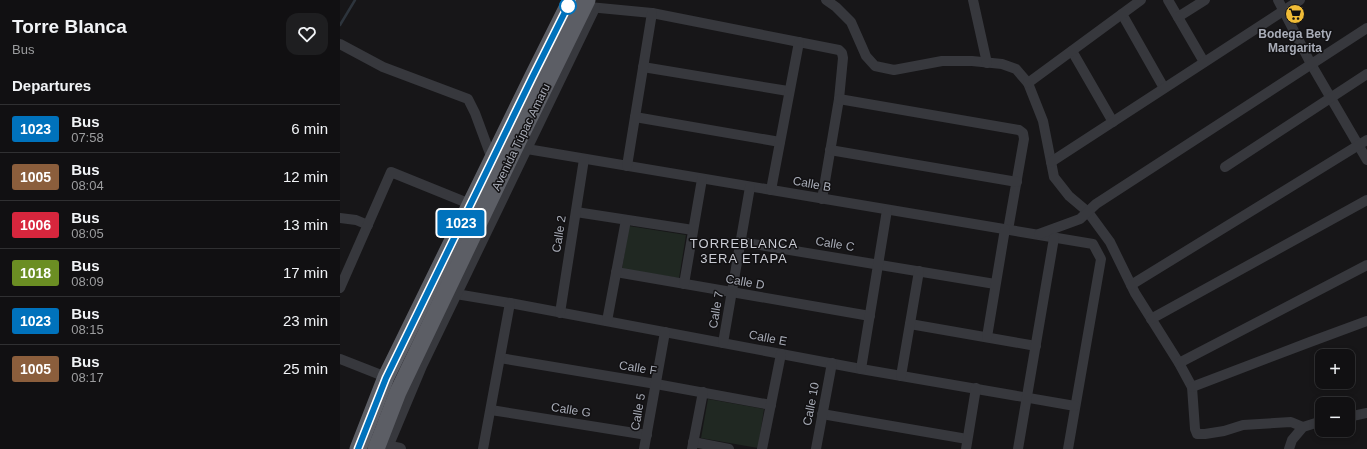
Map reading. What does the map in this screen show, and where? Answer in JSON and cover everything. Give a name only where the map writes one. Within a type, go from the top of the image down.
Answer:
[{"type":"highway","name":"Avenida Túpac Amaru","points":[[359,445],[386,378],[492,159],[582,4]]},
{"type":"highway","name":"Avenida Túpac Amaru","points":[[385,447],[398,392],[582,4]]},
{"type":"street","points":[[826,0],[836,7],[851,22],[866,56],[876,66],[894,70],[942,61],[987,62],[1002,64],[1016,69],[1028,83],[1043,121],[1054,177],[1069,196],[1088,212],[1110,242],[1131,286],[1179,363],[1192,388],[1195,429],[1197,434],[1224,431],[1243,425],[1291,422],[1302,427]]},
{"type":"street","points":[[972,0],[987,62]]},
{"type":"street","points":[[1028,83],[1141,0]]},
{"type":"street","points":[[1168,0],[1204,62]]},
{"type":"street","points":[[1178,17],[1205,0]]},
{"type":"street","points":[[1278,0],[1311,64],[1331,98],[1363,143],[1367,160]]},
{"type":"street","points":[[1051,162],[1300,0]]},
{"type":"street","points":[[359,445],[385,447],[456,294],[526,149],[582,4],[652,13],[839,50],[842,53],[843,58],[839,99],[822,199]]},
{"type":"street","points":[[627,166],[652,13]]},
{"type":"street","points":[[1122,14],[1164,88]]},
{"type":"street","points":[[1037,235],[1080,219],[1096,204],[1367,28]]},
{"type":"street","points":[[771,190],[788,91],[799,42]]},
{"type":"street","points":[[340,44],[383,67],[468,100],[475,113],[492,159]]},
{"type":"street","points":[[1072,51],[1113,122]]},
{"type":"street","points":[[643,67],[788,91]]},
{"type":"street","points":[[1225,167],[1367,74]]},
{"type":"street","points":[[839,99],[1019,130],[1023,133],[1024,139],[995,284],[987,337]]},
{"type":"street","points":[[635,117],[780,142]]},
{"type":"street","points":[[1131,286],[1363,143]]},
{"type":"street","name":"Calle B","points":[[526,149],[1093,244],[1101,259],[1075,406]]},
{"type":"street","points":[[830,150],[1016,182]]},
{"type":"street","name":"Calle 2","points":[[560,313],[584,159]]},
{"type":"street","points":[[340,288],[391,172],[470,204]]},
{"type":"street","points":[[684,284],[702,179]]},
{"type":"street","name":"Calle 7","points":[[723,343],[750,187]]},
{"type":"street","points":[[1151,319],[1367,200]]},
{"type":"street","points":[[861,369],[887,210]]},
{"type":"street","points":[[576,212],[693,230]]},
{"type":"street","points":[[340,218],[356,220],[368,225]]},
{"type":"street","points":[[607,322],[626,220]]},
{"type":"street","points":[[1018,449],[1054,238]]},
{"type":"street","name":"Calle C","points":[[741,242],[995,284]]},
{"type":"street","points":[[1179,363],[1367,265]]},
{"type":"street","points":[[901,376],[919,271]]},
{"type":"street","name":"Calle D","points":[[616,272],[870,316]]},
{"type":"street","name":"Calle E","points":[[456,294],[861,369],[1075,406]]},
{"type":"street","points":[[483,449],[510,303]]},
{"type":"street","points":[[1192,388],[1367,321]]},
{"type":"street","points":[[910,324],[1036,346]]},
{"type":"street","name":"Calle 5","points":[[644,449],[665,332]]},
{"type":"street","points":[[762,449],[781,354]]},
{"type":"street","name":"Calle F","points":[[500,358],[771,405]]},
{"type":"street","points":[[340,359],[386,378]]},
{"type":"street","name":"Calle 10","points":[[816,449],[832,363]]},
{"type":"street","points":[[822,414],[967,444],[976,388]]},
{"type":"street","points":[[703,392],[693,446],[729,449]]},
{"type":"street","points":[[1068,449],[1075,406]]},
{"type":"street","name":"Calle G","points":[[491,410],[647,435]]},
{"type":"street","points":[[1355,416],[1367,413]]},
{"type":"street","points":[[1288,449],[1292,440],[1302,427],[1315,423]]},
{"type":"shaded area","points":[[629,226],[686,235],[679,278],[622,269]]},
{"type":"shaded area","points":[[708,399],[764,409],[758,448],[701,438]]},
{"type":"waterway","points":[[340,25],[355,0]]},
{"type":"bus line","name":"1023","points":[[358,449],[383,384],[571,0]]},
{"type":"place","name":"Bodega Bety Margarita","points":[[1295,14]]},
{"type":"district","name":"TORREBLANCA 3ERA ETAPA","points":[[744,250]]}]
